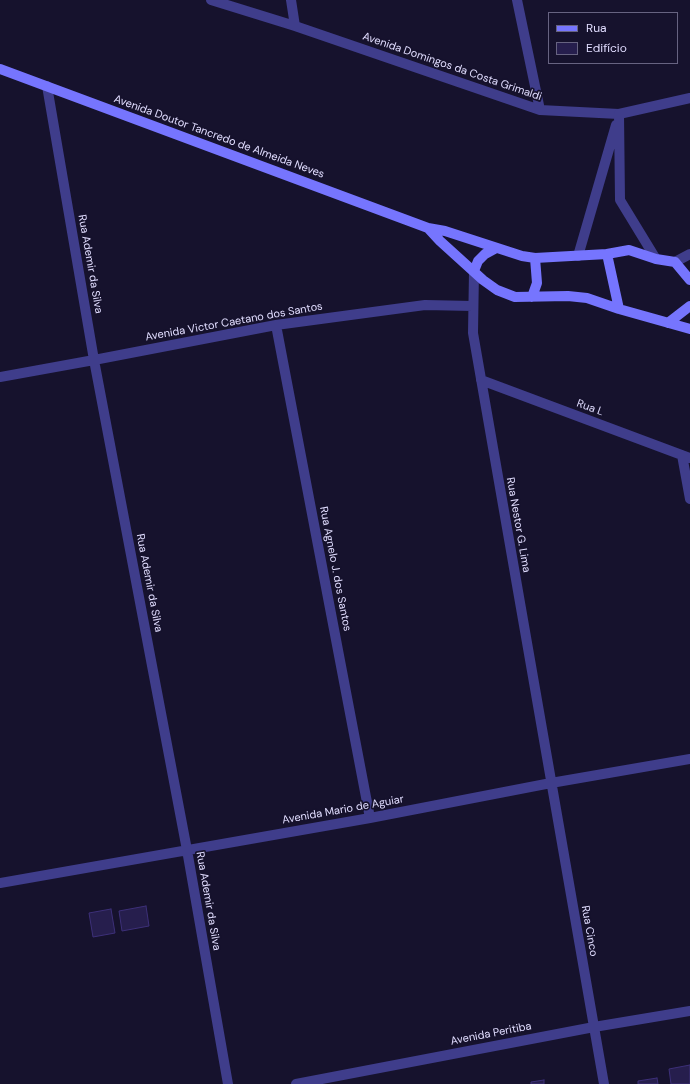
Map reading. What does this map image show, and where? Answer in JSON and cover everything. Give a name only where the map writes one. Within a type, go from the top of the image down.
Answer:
[{"type":"main road","name":"Avenida Doutor Tancredo de Almeida Neves","points":[[0,69],[428,228],[445,230],[522,256],[535,258],[578,256],[607,254],[629,250],[656,259],[675,262]]},
{"type":"main road","name":"Avenida Doutor Tancredo de Almeida Neves","points":[[428,228],[440,241],[483,280],[497,290],[515,297],[568,296],[586,298],[690,329]]},
{"type":"main road","points":[[474,271],[478,261],[485,254],[496,248]]},
{"type":"main road","points":[[607,254],[619,309]]},
{"type":"main road","points":[[532,297],[537,283],[535,258]]},
{"type":"main road","points":[[675,262],[690,280]]},
{"type":"main road","points":[[668,323],[690,306]]},
{"type":"street","name":"Avenida Domingos da Costa Grimaldi","points":[[211,0],[295,26],[540,110],[619,114],[690,98]]},
{"type":"street","points":[[291,0],[295,26]]},
{"type":"street","points":[[517,0],[540,110]]},
{"type":"street","name":"Rua Ademir da Silva","points":[[47,86],[94,360],[187,850],[228,1084]]},
{"type":"street","points":[[578,256],[619,114]]},
{"type":"street","points":[[619,114],[620,200],[656,259]]},
{"type":"street","points":[[675,262],[690,254]]},
{"type":"street","name":"Rua Nestor G. Lima","points":[[474,271],[473,333],[551,783]]},
{"type":"street","name":"Avenida Victor Caetano dos Santos","points":[[0,377],[276,325],[425,305],[473,306]]},
{"type":"street","name":"Rua Agnelo J. dos Santos","points":[[276,325],[370,818]]},
{"type":"street","name":"Rua L","points":[[481,380],[686,456]]},
{"type":"street","points":[[686,456],[690,499]]},
{"type":"street","name":"Avenida Mario de Aguiar","points":[[0,881],[370,818],[551,783],[690,759]]},
{"type":"street","name":"Rua Cinco","points":[[551,783],[604,1084]]},
{"type":"street","name":"Avenida Peritiba","points":[[296,1084],[594,1027],[690,1011]]},
{"type":"building","points":[[146,906],[149,926],[122,931],[119,911]]},
{"type":"building","points":[[111,909],[115,933],[93,937],[89,913]]},
{"type":"building","points":[[690,1065],[690,1084],[671,1084],[669,1069]]},
{"type":"building","points":[[657,1078],[658,1084],[638,1084],[638,1081]]},
{"type":"building","points":[[544,1080],[544,1084],[531,1084],[531,1082]]}]
